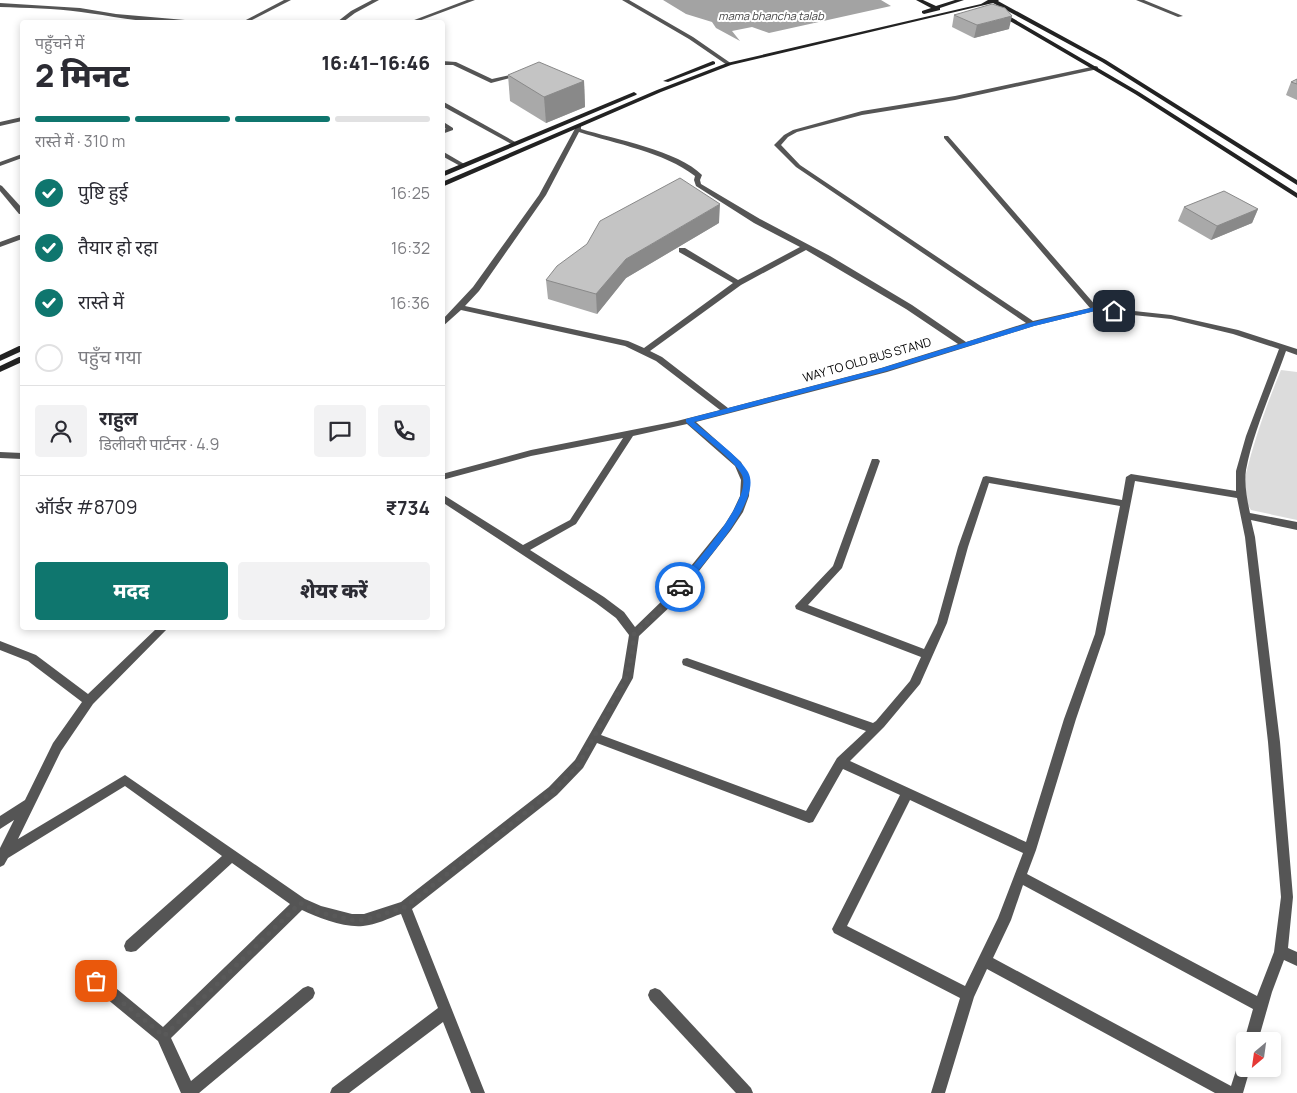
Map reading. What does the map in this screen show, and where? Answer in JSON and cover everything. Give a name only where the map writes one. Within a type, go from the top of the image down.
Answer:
[{"type":"main road","points":[[918,0],[948,13]]},
{"type":"main road","points":[[445,175],[694,69],[723,60],[937,8],[961,0]]},
{"type":"main road","points":[[970,0],[1035,32],[1096,68],[1297,196]]},
{"type":"main road","points":[[445,184],[579,128],[659,91],[730,64],[983,5],[993,0],[1104,61],[1297,183]]},
{"type":"main road","points":[[0,358],[20,349]]},
{"type":"main road","points":[[0,369],[20,360]]},
{"type":"street","points":[[249,20],[288,0]]},
{"type":"street","points":[[342,20],[352,12],[376,0]]},
{"type":"street","points":[[417,20],[472,0]]},
{"type":"street","points":[[625,0],[730,64]]},
{"type":"street","points":[[1139,0],[1180,16]]},
{"type":"street","points":[[0,5],[80,10],[116,16],[162,20]]},
{"type":"street","points":[[108,20],[116,16]]},
{"type":"street","points":[[445,60],[491,81],[517,74],[525,75]]},
{"type":"street","points":[[445,63],[450,62]]},
{"type":"street","points":[[1032,324],[798,166],[777,145],[786,136],[795,131],[853,115],[955,98],[1096,68]]},
{"type":"street","points":[[445,105],[516,144]]},
{"type":"street","points":[[0,124],[20,119]]},
{"type":"street","points":[[445,125],[451,129],[445,131]]},
{"type":"street","points":[[445,322],[476,289],[542,194],[579,128],[674,161],[694,170],[700,175],[697,180],[698,185],[757,221],[806,247],[909,307],[965,345]]},
{"type":"street","points":[[946,137],[1095,309]]},
{"type":"street","points":[[445,155],[464,166]]},
{"type":"street","points":[[0,164],[20,157]]},
{"type":"street","points":[[0,188],[20,210]]},
{"type":"street","points":[[0,245],[20,238]]},
{"type":"street","points":[[644,352],[738,283],[806,247]]},
{"type":"street","points":[[682,250],[738,283]]},
{"type":"street","points":[[460,307],[618,342],[644,352],[659,358],[727,411]]},
{"type":"street","name":"WAY TO OLD BUS STAND","points":[[445,477],[531,453],[629,435],[689,421],[884,370],[1032,324],[1095,309],[1171,317],[1235,332],[1297,352]]},
{"type":"street","points":[[1254,1032],[1281,952],[1287,897],[1274,742],[1250,537],[1241,495],[1241,471],[1251,436],[1283,348]]},
{"type":"street","points":[[2,857],[126,780],[300,903],[318,912],[352,920],[364,920],[405,907],[553,791],[579,764],[626,678],[632,654],[634,634],[670,600],[737,515],[746,490],[747,480],[745,473],[738,464],[689,421]]},
{"type":"street","points":[[523,549],[573,522],[629,435]]},
{"type":"street","points":[[0,455],[20,456]]},
{"type":"street","points":[[875,461],[837,568],[800,606],[927,655]]},
{"type":"street","points":[[938,1093],[968,995],[1004,920],[1030,850],[1070,719],[1100,634],[1131,477],[1241,495]]},
{"type":"street","points":[[594,737],[809,818],[841,762],[875,729],[914,684],[942,623],[963,548],[986,479],[1126,504]]},
{"type":"street","points":[[445,499],[620,615],[634,634]]},
{"type":"street","points":[[1245,515],[1297,526]]},
{"type":"street","points":[[2,857],[57,747],[89,701],[161,630]]},
{"type":"street","points":[[0,646],[32,658],[89,701]]},
{"type":"street","points":[[687,662],[875,729]]},
{"type":"street","points":[[841,762],[1030,850]]},
{"type":"street","points":[[907,793],[839,928],[968,995]]},
{"type":"street","points":[[0,823],[28,803]]},
{"type":"street","points":[[131,946],[232,855]]},
{"type":"street","points":[[1020,877],[1262,1006]]},
{"type":"street","points":[[164,1036],[300,903]]},
{"type":"street","points":[[405,907],[478,1093]]},
{"type":"street","points":[[1281,952],[1297,959]]},
{"type":"street","points":[[984,960],[1230,1093]]},
{"type":"street","points":[[83,970],[164,1036],[188,1093],[308,993]]},
{"type":"street","points":[[655,995],[746,1093]]},
{"type":"street","points":[[337,1093],[446,1011]]},
{"type":"street","points":[[1236,1093],[1240,1078]]},
{"type":"shaded area","points":[[1281,370],[1297,372],[1297,520],[1251,510],[1241,495],[1258,432]]},
{"type":"water","name":"mama bhancha talab","points":[[663,0],[881,0],[891,6],[769,33],[752,27],[732,31],[740,41],[716,28],[712,22],[686,14]]},
{"type":"building","points":[[992,4],[1005,8],[1012,16],[977,25],[954,15]]},
{"type":"building","points":[[539,62],[584,81],[544,97],[508,75]]},
{"type":"building","points":[[680,178],[720,204],[626,259],[596,294],[546,280],[557,266],[587,244],[600,221]]},
{"type":"building","points":[[1224,191],[1258,209],[1217,226],[1184,207]]},
{"type":"way so far","points":[[96,981],[164,1036],[300,903],[318,912],[352,920],[364,920],[405,907],[553,791],[579,764],[626,678],[632,654],[634,634],[670,600],[680,587]]},
{"type":"route","points":[[680,587],[737,515],[743,502],[747,480],[745,473],[738,464],[689,421],[884,370],[1032,324],[1095,309],[1114,311]]}]
